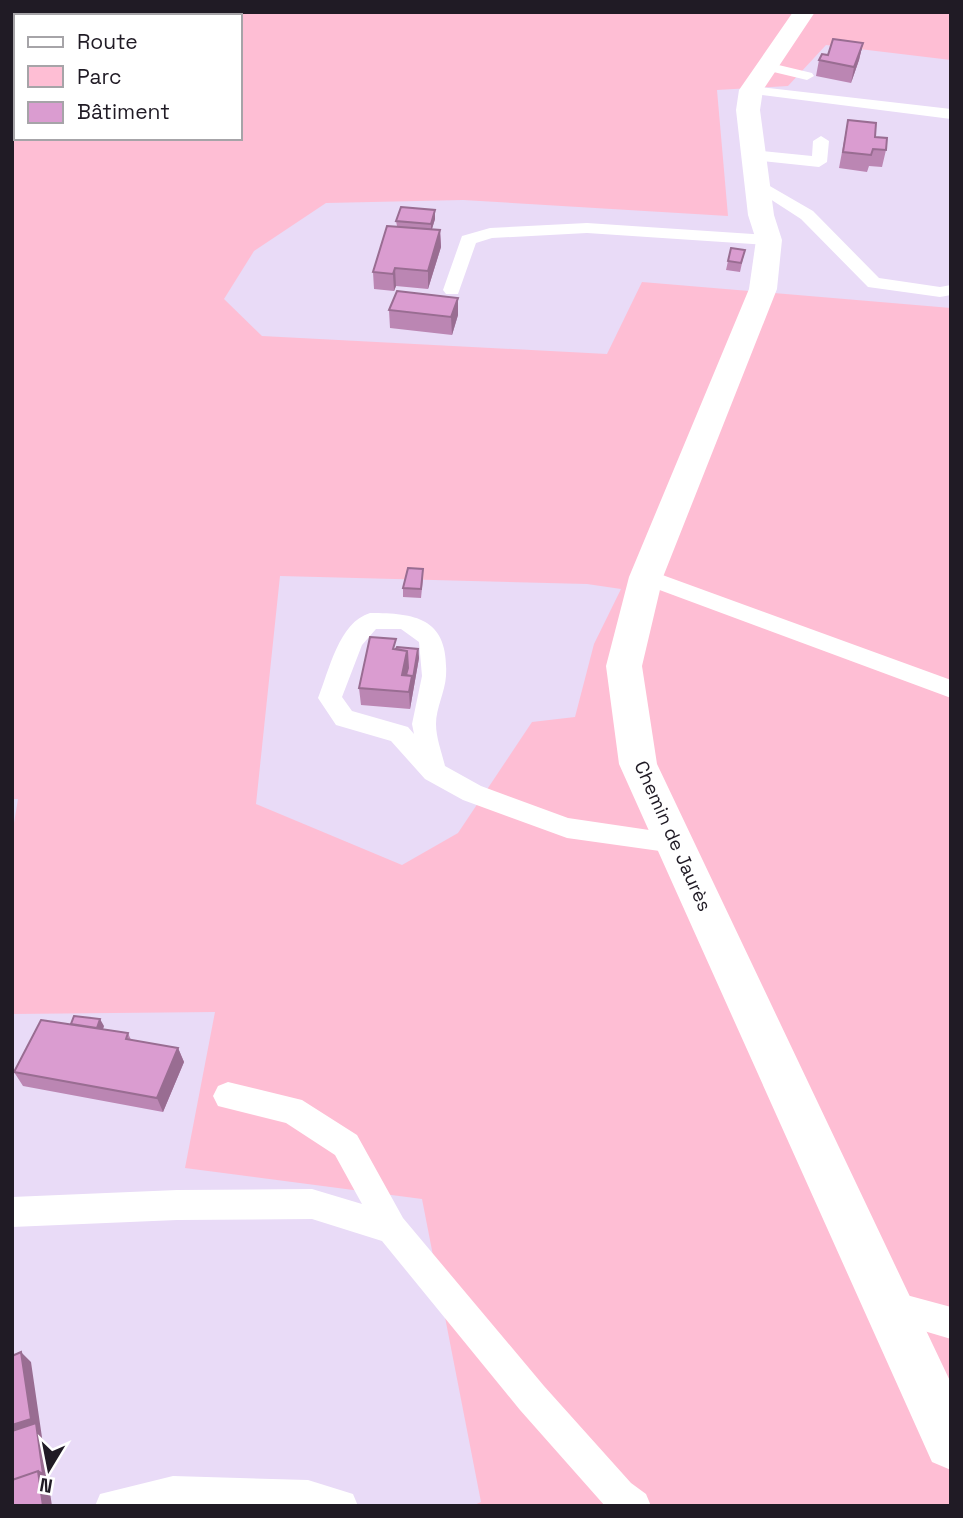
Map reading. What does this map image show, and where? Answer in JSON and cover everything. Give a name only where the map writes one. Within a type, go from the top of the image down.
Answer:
[{"type":"street","name":"Chemin de Jaurès","points":[[804,12],[751,90],[748,110],[761,215],[769,240],[763,289],[646,577],[624,666],[638,764],[951,1443]]},
{"type":"lane","points":[[766,66],[807,76]]},
{"type":"lane","points":[[751,90],[951,114]]},
{"type":"lane","points":[[754,169],[818,162],[821,141]]},
{"type":"lane","points":[[754,169],[807,215],[874,283],[940,292],[951,290]]},
{"type":"lane","points":[[452,290],[468,240],[490,233],[587,228],[769,240]]},
{"type":"lane","points":[[646,577],[951,689]]},
{"type":"lane","points":[[434,772],[424,724],[434,676],[430,638],[405,621],[370,621],[352,641],[330,698],[344,718],[399,734],[434,772],[472,793],[567,828],[674,842]]},
{"type":"lane","points":[[228,1096],[292,1110],[346,1146],[392,1229],[532,1398],[619,1495],[634,1506]]},
{"type":"lane","points":[[12,1212],[177,1205],[312,1204],[392,1229]]},
{"type":"lane","points":[[888,1306],[951,1323]]},
{"type":"lane","points":[[112,1506],[173,1493],[308,1498],[341,1506]]},
{"type":"green space","points":[[12,12],[951,12],[951,60],[826,45],[788,86],[717,90],[728,216],[463,200],[326,203],[254,251],[224,299],[262,336],[607,354],[642,282],[951,308],[951,1506],[472,1506],[481,1502],[422,1199],[185,1168],[215,1012],[12,1014],[12,835],[18,799],[12,799]],"holes":[[[280,576],[587,584],[621,589],[594,644],[575,717],[532,722],[458,833],[402,865],[256,804]]]},
{"type":"building","points":[[833,39],[863,43],[854,67],[819,60],[822,54],[828,55]]},
{"type":"building","points":[[848,120],[876,123],[875,137],[887,138],[886,150],[873,149],[871,155],[843,152]]},
{"type":"building","points":[[401,207],[435,210],[431,224],[396,221]]},
{"type":"building","points":[[387,226],[440,230],[428,271],[395,268],[393,274],[373,272]]},
{"type":"building","points":[[731,248],[745,250],[741,263],[728,261]]},
{"type":"building","points":[[397,291],[458,298],[451,317],[389,310]]},
{"type":"building","points":[[408,568],[423,569],[421,589],[403,588]]},
{"type":"building","points":[[370,637],[396,639],[393,649],[407,651],[402,675],[412,676],[409,692],[359,688]]},
{"type":"building","points":[[396,649],[418,649],[412,684],[412,676],[406,675],[407,651]]},
{"type":"building","points":[[74,1016],[100,1019],[97,1028],[71,1024]]},
{"type":"building","points":[[41,1020],[128,1033],[126,1039],[178,1048],[157,1098],[14,1072]]},
{"type":"building","points":[[21,1352],[31,1419],[12,1425],[12,1356]]},
{"type":"building","points":[[36,1423],[43,1474],[38,1471],[12,1480],[12,1431]]},
{"type":"building","points":[[38,1471],[43,1506],[12,1506],[12,1480]]}]
